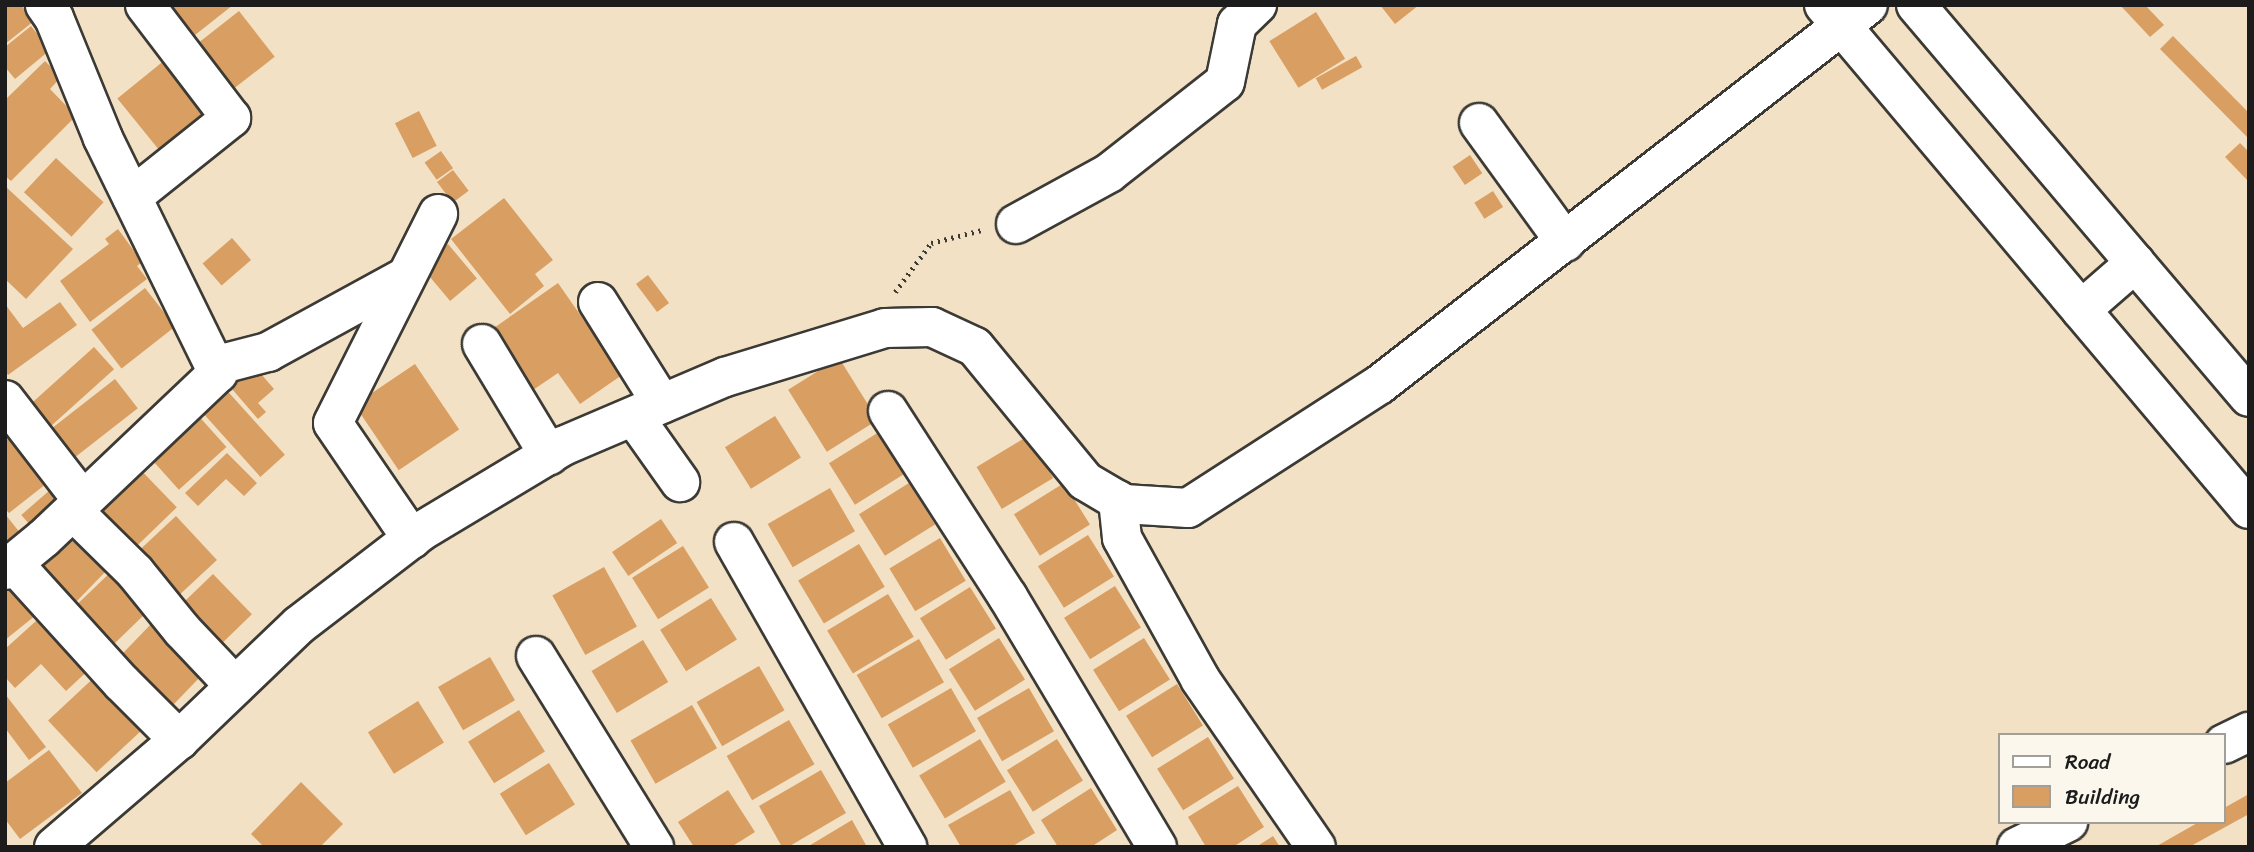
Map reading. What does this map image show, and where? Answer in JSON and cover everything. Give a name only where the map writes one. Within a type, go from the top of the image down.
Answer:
[{"type":"street","points":[[132,197],[231,118],[145,5]]},
{"type":"street","points":[[1016,224],[1109,173],[1226,82],[1224,20],[1237,23],[1257,5]]},
{"type":"street","points":[[1916,5],[2249,397]]},
{"type":"street","points":[[47,6],[132,197],[218,373],[78,506],[9,567],[179,740]]},
{"type":"street","points":[[54,847],[179,740],[299,625],[412,539],[549,454],[725,377],[885,328],[932,327],[975,347],[1085,481],[1124,504],[1188,508],[1380,385],[1565,242],[1845,13],[2081,310],[2249,509]]},
{"type":"street","points":[[1479,122],[1565,242]]},
{"type":"street","points":[[412,539],[333,423],[438,214]]},
{"type":"street","points":[[2081,310],[2135,263]]},
{"type":"street","points":[[214,366],[268,352],[405,277]]},
{"type":"street","points":[[598,302],[680,482]]},
{"type":"street","points":[[482,344],[549,454]]},
{"type":"street","points":[[5,400],[78,506],[182,631],[235,687]]},
{"type":"street","points":[[888,411],[1008,597],[1157,847]]},
{"type":"street","points":[[1118,500],[1122,538],[1200,679],[1316,847]]},
{"type":"street","points":[[734,541],[907,847]]},
{"type":"street","points":[[536,656],[654,847]]},
{"type":"street","points":[[2226,743],[2249,732]]},
{"type":"street","points":[[2017,847],[2069,832]]},
{"type":"path","points":[[885,328],[882,311],[931,243],[971,235],[997,223],[1016,224]]},
{"type":"building","points":[[9,5],[21,5],[34,21],[5,44],[5,9]]},
{"type":"building","points":[[163,5],[233,5],[190,39]]},
{"type":"building","points":[[1380,5],[1419,5],[1395,24]]},
{"type":"building","points":[[2120,5],[2145,5],[2164,25],[2150,37]]},
{"type":"building","points":[[239,11],[275,57],[233,89],[197,44]]},
{"type":"building","points":[[1316,12],[1345,59],[1299,88],[1269,41]]},
{"type":"building","points":[[31,26],[50,50],[15,79],[5,67],[5,47]]},
{"type":"building","points":[[2173,36],[2249,113],[2249,139],[2160,49]]},
{"type":"building","points":[[171,55],[212,106],[158,149],[117,98]]},
{"type":"building","points":[[1356,56],[1362,67],[1322,90],[1316,78]]},
{"type":"building","points":[[45,61],[61,77],[50,89],[76,116],[11,181],[5,176],[5,100]]},
{"type":"building","points":[[419,111],[437,146],[413,158],[395,123]]},
{"type":"building","points":[[2240,143],[2249,152],[2249,182],[2225,157]]},
{"type":"building","points":[[441,151],[453,168],[437,180],[425,162]]},
{"type":"building","points":[[1470,155],[1482,173],[1465,185],[1453,167]]},
{"type":"building","points":[[56,158],[104,202],[71,237],[24,192]]},
{"type":"building","points":[[453,170],[469,191],[453,203],[437,182]]},
{"type":"building","points":[[5,186],[73,249],[26,299],[5,279]]},
{"type":"building","points":[[1493,191],[1503,207],[1484,219],[1474,203]]},
{"type":"building","points":[[504,198],[553,260],[535,274],[544,286],[510,314],[451,239]]},
{"type":"building","points":[[118,229],[142,262],[137,266],[147,279],[90,322],[60,281],[109,244],[105,239]]},
{"type":"building","points":[[232,238],[251,260],[222,285],[203,264]]},
{"type":"building","points":[[448,244],[477,278],[450,301],[421,266]]},
{"type":"building","points":[[648,275],[669,303],[657,312],[636,284]]},
{"type":"building","points":[[558,283],[622,375],[580,404],[558,373],[533,390],[491,330]]},
{"type":"building","points":[[145,288],[175,327],[122,368],[91,330]]},
{"type":"building","points":[[60,302],[77,325],[8,375],[5,371],[5,304],[23,328]]},
{"type":"building","points":[[94,347],[114,369],[48,429],[28,407]]},
{"type":"building","points":[[839,358],[878,420],[827,452],[788,390]]},
{"type":"building","points":[[250,361],[274,389],[258,403],[266,412],[258,419],[226,382]]},
{"type":"building","points":[[415,364],[459,429],[399,470],[354,405]]},
{"type":"building","points":[[115,379],[138,408],[69,462],[46,433]]},
{"type":"building","points":[[222,385],[285,455],[260,477],[197,407]]},
{"type":"building","points":[[195,412],[226,447],[179,490],[147,455]]},
{"type":"building","points":[[775,416],[801,458],[751,489],[725,447]]},
{"type":"building","points":[[879,432],[905,474],[855,505],[829,463]]},
{"type":"building","points":[[15,434],[51,480],[9,513],[5,509],[5,441]]},
{"type":"building","points":[[1028,436],[1053,478],[1002,509],[977,467]]},
{"type":"building","points":[[227,453],[257,483],[244,496],[226,479],[198,506],[185,493]]},
{"type":"building","points":[[133,462],[177,507],[129,553],[86,508]]},
{"type":"building","points":[[909,483],[935,525],[885,556],[859,514]]},
{"type":"building","points":[[1064,483],[1090,525],[1040,556],[1014,514]]},
{"type":"building","points":[[830,488],[855,531],[793,567],[768,524]]},
{"type":"building","points":[[50,490],[63,505],[34,530],[21,515]]},
{"type":"building","points":[[5,514],[21,534],[5,547]]},
{"type":"building","points":[[176,516],[217,560],[173,601],[132,557]]},
{"type":"building","points":[[661,519],[677,543],[628,576],[612,552]]},
{"type":"building","points":[[73,526],[113,564],[70,608],[31,570]]},
{"type":"building","points":[[1088,535],[1114,577],[1064,608],[1038,566]]},
{"type":"building","points":[[940,538],[966,581],[915,611],[889,568]]},
{"type":"building","points":[[859,544],[885,587],[824,623],[798,581]]},
{"type":"building","points":[[683,546],[709,588],[658,619],[632,578]]},
{"type":"building","points":[[118,565],[156,604],[111,647],[73,608]]},
{"type":"building","points":[[604,567],[637,626],[585,655],[552,596]]},
{"type":"building","points":[[213,574],[252,614],[214,650],[176,610]]},
{"type":"building","points":[[5,584],[41,611],[5,640]]},
{"type":"building","points":[[1115,586],[1141,628],[1090,659],[1064,618]]},
{"type":"building","points":[[970,587],[996,629],[946,660],[920,618]]},
{"type":"building","points":[[888,594],[914,637],[853,673],[827,631]]},
{"type":"building","points":[[711,598],[737,640],[686,671],[660,630]]},
{"type":"building","points":[[46,612],[94,665],[66,691],[41,664],[15,688],[5,677],[5,649]]},
{"type":"building","points":[[154,621],[206,671],[165,713],[113,663]]},
{"type":"building","points":[[999,638],[1025,680],[975,711],[949,669]]},
{"type":"building","points":[[1144,638],[1170,680],[1119,711],[1093,670]]},
{"type":"building","points":[[919,639],[944,682],[882,718],[857,675]]},
{"type":"building","points":[[643,640],[668,682],[617,713],[592,671]]},
{"type":"building","points":[[490,657],[515,700],[463,730],[438,687]]},
{"type":"building","points":[[759,666],[784,710],[722,746],[697,702]]},
{"type":"building","points":[[100,672],[148,724],[96,772],[48,720]]},
{"type":"building","points":[[1177,684],[1203,726],[1152,757],[1126,716]]},
{"type":"building","points":[[951,688],[976,731],[913,768],[888,724]]},
{"type":"building","points":[[1029,688],[1054,731],[1002,761],[977,718]]},
{"type":"building","points":[[5,694],[46,747],[29,760],[5,728]]},
{"type":"building","points":[[418,701],[444,743],[394,774],[368,732]]},
{"type":"building","points":[[692,705],[717,748],[656,784],[631,740]]},
{"type":"building","points":[[519,710],[545,752],[494,783],[468,742]]},
{"type":"building","points":[[789,720],[814,764],[752,800],[727,756]]},
{"type":"building","points":[[1208,737],[1234,779],[1183,810],[1157,769]]},
{"type":"building","points":[[980,739],[1006,782],[945,818],[919,776]]},
{"type":"building","points":[[1057,739],[1083,781],[1033,812],[1007,770]]},
{"type":"building","points":[[49,750],[82,793],[20,839],[5,819],[5,783]]},
{"type":"building","points":[[549,763],[575,805],[526,835],[500,794]]},
{"type":"building","points":[[821,770],[846,813],[788,847],[782,847],[759,806]]},
{"type":"building","points":[[301,782],[343,824],[320,847],[264,847],[251,834]]},
{"type":"building","points":[[1238,786],[1264,827],[1233,847],[1206,847],[1188,817]]},
{"type":"building","points":[[1091,788],[1117,830],[1091,847],[1058,847],[1041,820]]},
{"type":"building","points":[[728,790],[755,832],[731,847],[694,847],[678,822]]},
{"type":"building","points":[[1010,790],[1035,833],[1011,847],[961,847],[948,825]]},
{"type":"building","points":[[2249,794],[2249,814],[2189,847],[2155,847],[2195,824],[2226,824],[2226,807]]},
{"type":"building","points":[[852,820],[867,847],[807,847]]},
{"type":"building","points":[[1273,836],[1280,847],[1256,847]]}]
